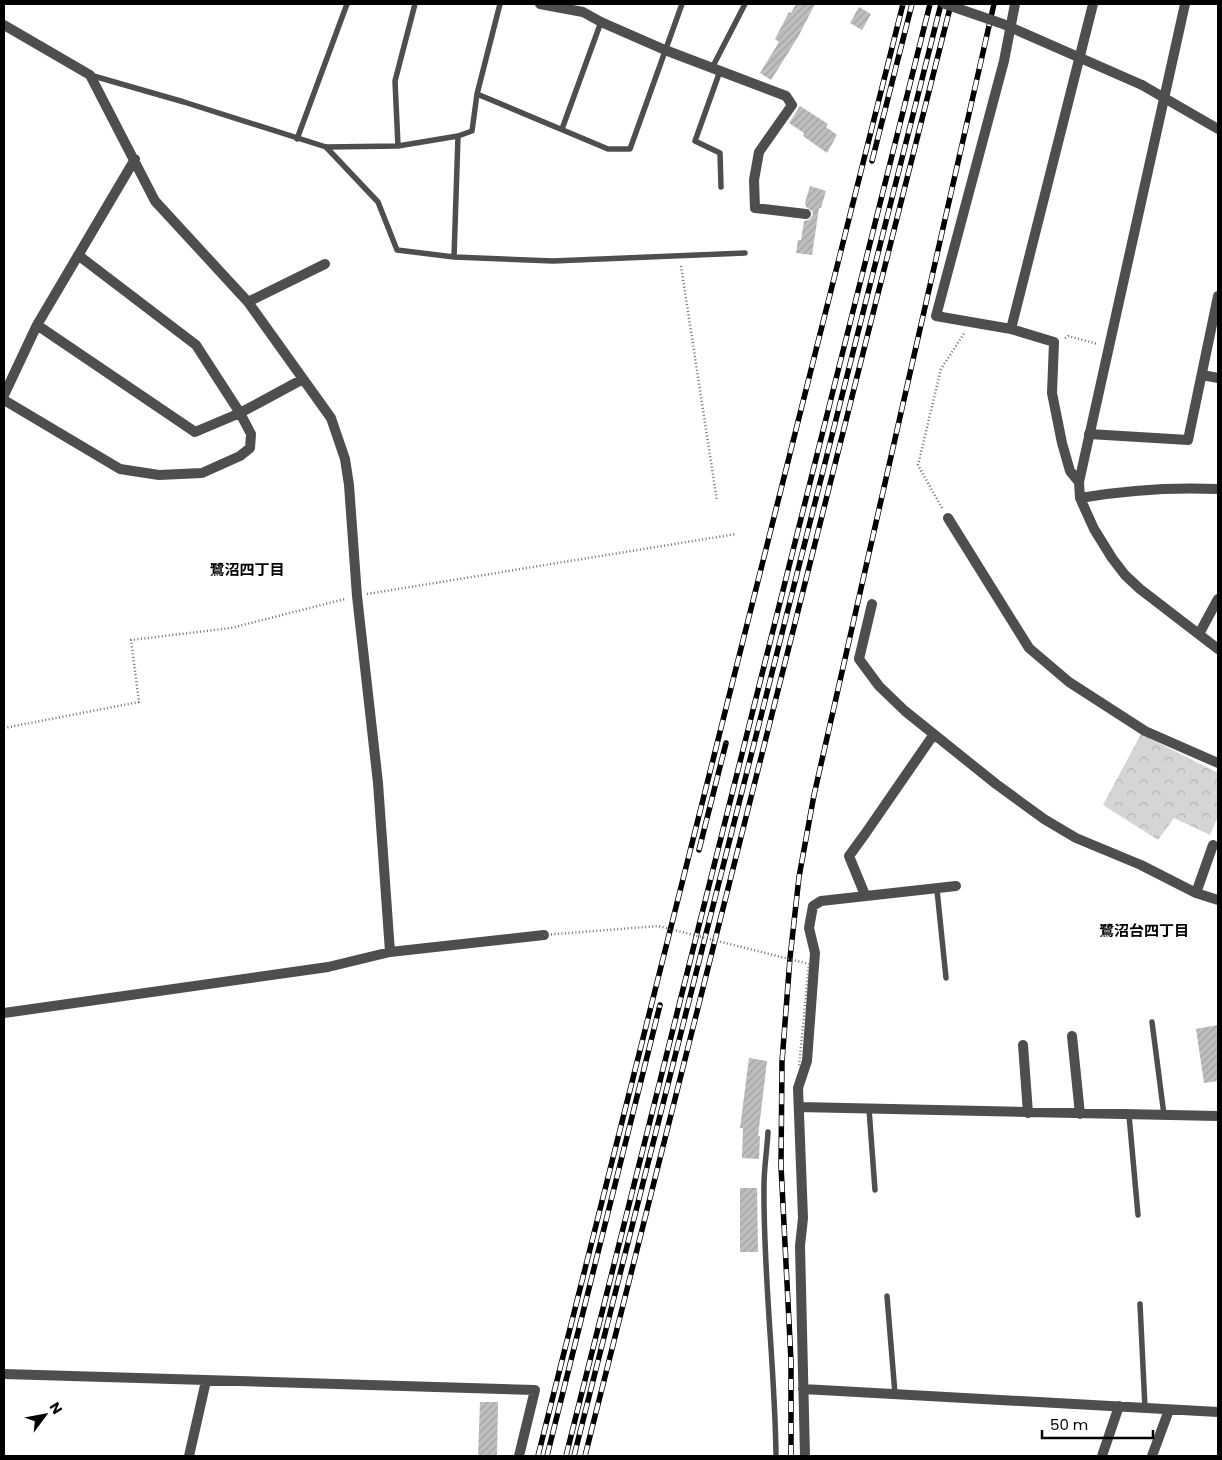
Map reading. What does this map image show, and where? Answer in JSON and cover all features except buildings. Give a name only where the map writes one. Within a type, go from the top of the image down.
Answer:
[{"type":"street","points":[[543,4],[583,12],[601,22],[665,50],[786,96],[792,105],[759,152],[754,180],[756,208],[806,214]]},
{"type":"street","points":[[945,4],[1003,24],[1142,85],[1218,129]]},
{"type":"street","points":[[1015,4],[1004,61],[936,316],[1011,329],[1054,342],[1052,393],[1070,471],[1079,482]]},
{"type":"street","points":[[1011,329],[1093,4]]},
{"type":"street","points":[[1185,4],[1079,482],[1080,498],[1103,545],[1125,575],[1140,589],[1218,649]]},
{"type":"street","points":[[4,25],[90,75],[156,201],[248,302],[331,418],[344,459],[349,485],[357,596],[378,783],[390,952]]},
{"type":"street","points":[[4,395],[37,324],[135,159]]},
{"type":"street","points":[[4,400],[120,469],[159,475],[202,473],[240,456],[250,448],[251,434],[240,413],[196,345],[78,255]]},
{"type":"street","points":[[248,302],[325,264]]},
{"type":"street","points":[[1089,434],[1188,440],[1218,296]]},
{"type":"street","points":[[37,324],[195,432],[240,413],[303,379]]},
{"type":"street","points":[[1202,375],[1218,378]]},
{"type":"street","points":[[1080,498],[1117,492],[1190,488],[1218,489]]},
{"type":"street","points":[[948,518],[1029,648],[1069,682],[1145,731],[1218,764]]},
{"type":"street","points":[[1199,634],[1218,599]]},
{"type":"street","points":[[872,604],[859,659],[879,686],[905,711],[996,784],[1076,838],[1141,865],[1196,893],[1218,900]]},
{"type":"street","points":[[865,895],[849,856],[934,734]]},
{"type":"street","points":[[1196,893],[1213,845]]},
{"type":"street","points":[[805,1456],[800,1246],[803,1218],[798,1088],[804,1074],[808,1052],[815,953],[809,928],[814,906],[821,901],[865,895],[937,890],[956,886]]},
{"type":"street","points":[[4,1013],[328,967],[390,952],[544,935]]},
{"type":"street","points":[[1072,1036],[1080,1114]]},
{"type":"street","points":[[1023,1045],[1028,1113]]},
{"type":"street","points":[[799,1107],[1218,1116]]},
{"type":"street","points":[[4,1374],[535,1390],[519,1456]]},
{"type":"street","points":[[189,1456],[206,1381]]},
{"type":"street","points":[[803,1389],[1218,1412]]},
{"type":"street","points":[[1102,1456],[1120,1406]]},
{"type":"street","points":[[1152,1456],[1169,1410]]},
{"type":"lane","points":[[297,139],[347,4]]},
{"type":"lane","points":[[398,146],[395,81],[415,4]]},
{"type":"lane","points":[[90,75],[184,102],[326,148],[398,146],[458,136],[472,131],[477,94],[500,4]]},
{"type":"lane","points":[[477,94],[608,149],[630,149],[682,4]]},
{"type":"lane","points":[[721,186],[720,153],[695,142],[716,70],[745,4]]},
{"type":"lane","points":[[562,129],[601,22]]},
{"type":"lane","points":[[454,257],[458,136]]},
{"type":"lane","points":[[326,148],[378,202],[397,250],[454,257],[553,261],[745,253]]},
{"type":"lane","points":[[937,890],[946,978]]},
{"type":"lane","points":[[1152,1022],[1164,1115]]},
{"type":"lane","points":[[869,1109],[875,1190]]},
{"type":"lane","points":[[1129,1115],[1138,1215]]},
{"type":"lane","points":[[768,1132],[764,1183],[765,1252],[772,1343],[776,1456]]},
{"type":"lane","points":[[887,1296],[895,1394]]},
{"type":"lane","points":[[1140,1304],[1145,1408]]},
{"type":"path","points":[[679,255],[717,501]]},
{"type":"path","points":[[948,518],[918,464],[941,369],[972,322]]},
{"type":"path","points":[[1054,342],[1068,336],[1109,346]]},
{"type":"path","points":[[4,728],[139,702],[131,640],[231,628],[357,596],[736,534]]},
{"type":"path","points":[[544,935],[658,926],[809,964],[799,1067]]},
{"type":"green space","points":[[1141,734],[1218,773],[1218,816],[1210,835],[1174,818],[1158,840],[1103,805]]},
{"type":"railway","points":[[538,1456],[903,4]]},
{"type":"railway","points":[[872,161],[912,4]]},
{"type":"railway","points":[[566,1456],[930,4]]},
{"type":"railway","points":[[574,1456],[941,4]]},
{"type":"railway","points":[[585,1456],[951,4]]},
{"type":"railway","points":[[791,1456],[791,1361],[781,1166],[782,1062],[790,958],[799,877],[814,795],[994,4]]},
{"type":"railway","points":[[699,850],[726,743]]},
{"type":"railway","points":[[547,1456],[660,1005]]},
{"type":"district","name":"鷺沼四丁目","points":[[247,570]]},
{"type":"district","name":"鷺沼台四丁目","points":[[1144,931]]}]
